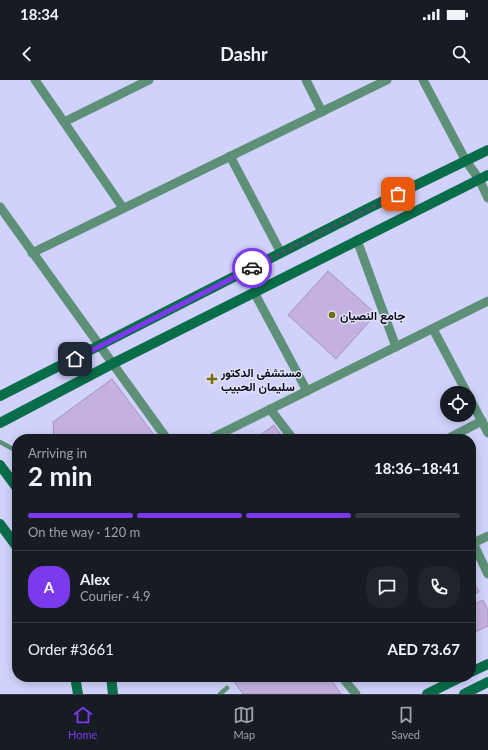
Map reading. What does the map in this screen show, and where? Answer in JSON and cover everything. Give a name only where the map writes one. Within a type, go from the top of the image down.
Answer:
[{"type":"street","points":[[35,80],[123,208]]},
{"type":"street","points":[[64,122],[149,80]]},
{"type":"street","points":[[306,80],[322,112]]},
{"type":"street","points":[[32,253],[387,80]]},
{"type":"street","points":[[423,80],[466,161],[483,177],[488,198]]},
{"type":"street","points":[[0,396],[99,347],[281,253],[488,150]]},
{"type":"street","points":[[230,156],[281,253]]},
{"type":"street","points":[[0,423],[112,364],[483,177]]},
{"type":"street","points":[[0,207],[99,347],[163,434]]},
{"type":"street","points":[[357,240],[396,347]]},
{"type":"street","points":[[254,292],[307,391]]},
{"type":"street","points":[[220,434],[488,302]]},
{"type":"street","points":[[433,329],[463,386]]},
{"type":"street","points":[[270,409],[289,434]]},
{"type":"street","points":[[476,410],[488,433]]},
{"type":"street","points":[[457,434],[482,421]]},
{"type":"street","points":[[0,466],[12,482]]},
{"type":"street","points":[[0,524],[12,540]]},
{"type":"street","points":[[476,542],[488,536]]},
{"type":"street","points":[[476,552],[488,574]]},
{"type":"street","points":[[476,670],[488,664]]},
{"type":"street","points":[[76,682],[78,694]]},
{"type":"street","points":[[113,694],[114,682]]},
{"type":"street","points":[[346,682],[356,694]]},
{"type":"street","points":[[427,694],[451,682]]},
{"type":"street","points":[[464,694],[488,682]]},
{"type":"lane","points":[[0,442],[12,449]]},
{"type":"lane","points":[[220,694],[227,688]]},
{"type":"building","name":"جامع النصيان","points":[[328,271],[376,314],[336,359],[288,315]]},
{"type":"building","points":[[112,379],[153,434],[54,434],[53,422]]},
{"type":"building","points":[[274,425],[280,434],[262,434]]},
{"type":"building","points":[[476,586],[479,592],[476,594]]},
{"type":"building","points":[[483,600],[488,610],[488,626],[476,632],[476,604]]},
{"type":"building","points":[[235,682],[333,682],[341,694],[243,694]]},
{"type":"way so far","points":[[252,268],[398,194]]},
{"type":"place","name":"جامع النصيان","points":[[332,315]]},
{"type":"place","name":"مستشفى الدكتور سليمان الحبيب","points":[[212,379]]},
{"type":"route","points":[[75,359],[252,268]]}]
